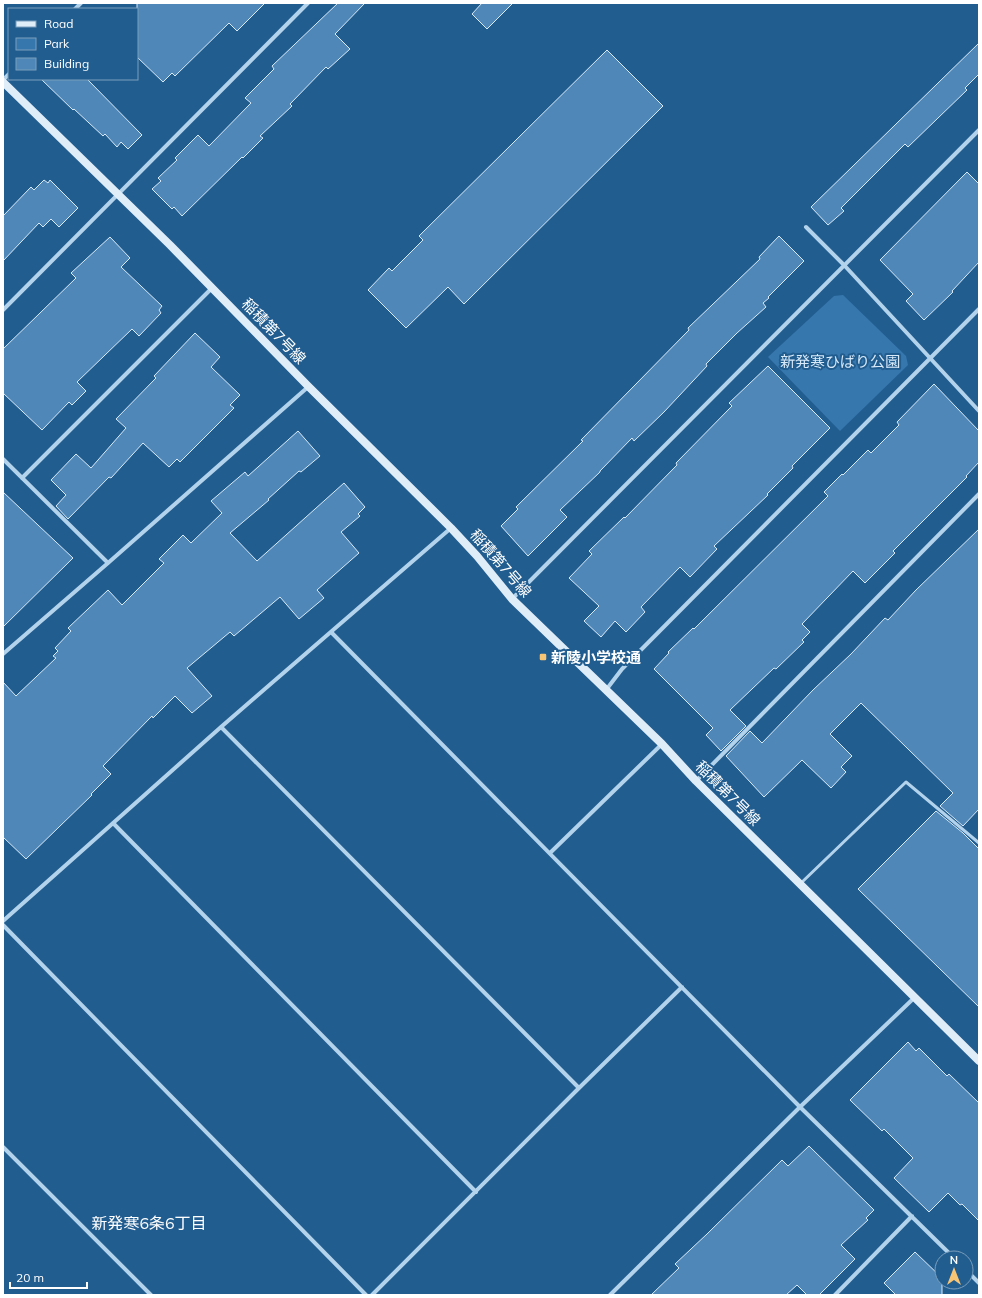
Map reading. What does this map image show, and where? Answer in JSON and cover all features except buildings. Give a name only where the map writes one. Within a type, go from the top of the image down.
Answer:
[{"type":"street","points":[[3,310],[308,3]]},
{"type":"street","name":"稲積第7号線","points":[[3,81],[118,194],[451,528],[477,556],[512,599],[662,744],[696,781],[979,1062]]},
{"type":"street","points":[[512,599],[979,130]]},
{"type":"street","points":[[806,227],[844,265],[979,411]]},
{"type":"street","points":[[22,478],[212,288]]},
{"type":"street","points":[[606,690],[622,670],[979,310]]},
{"type":"street","points":[[3,654],[308,386]]},
{"type":"street","points":[[3,459],[108,563]]},
{"type":"street","points":[[696,781],[979,494]]},
{"type":"street","points":[[3,921],[221,727],[451,528]]},
{"type":"street","points":[[331,632],[800,1107],[946,1250]]},
{"type":"street","points":[[221,727],[578,1088]]},
{"type":"street","points":[[550,853],[662,744]]},
{"type":"street","points":[[113,823],[476,1192]]},
{"type":"street","points":[[3,925],[366,1295]]},
{"type":"street","points":[[372,1295],[578,1088],[682,987]]},
{"type":"street","points":[[610,1295],[800,1107],[914,998]]},
{"type":"street","points":[[3,1147],[151,1295]]},
{"type":"street","points":[[835,1295],[912,1216]]},
{"type":"lane","points":[[799,884],[906,782],[979,843]]},
{"type":"green space","name":"新発寒ひばり公園","points":[[843,295],[906,356],[908,365],[840,431],[768,357],[834,296]]},
{"type":"place","name":"新陵小学校通","points":[[543,657]]},
{"type":"district","name":"新発寒6条6丁目","points":[[149,1223]]}]
